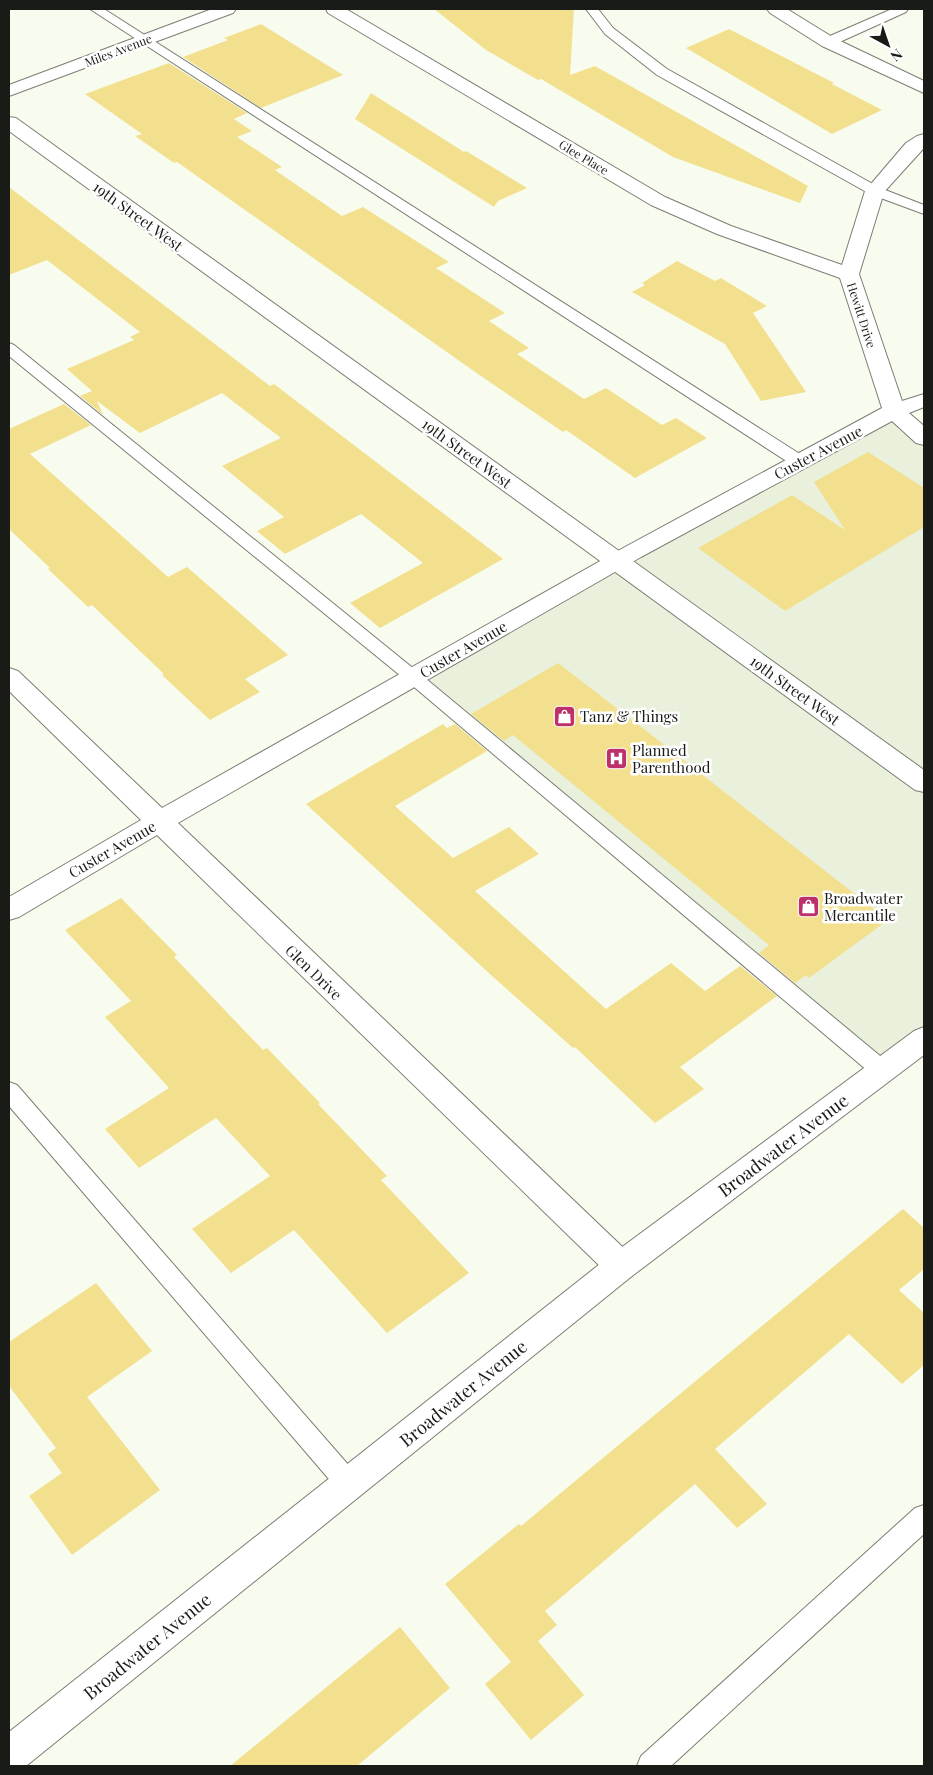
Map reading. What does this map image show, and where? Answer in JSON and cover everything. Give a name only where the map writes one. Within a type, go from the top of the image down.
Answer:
[{"type":"street","name":"Miles Avenue","points":[[9,92],[227,9]]},
{"type":"street","name":"Glee Place","points":[[334,9],[658,201],[724,230],[849,274]]},
{"type":"street","points":[[776,9],[828,42],[924,88]]},
{"type":"street","name":"19th Street West","points":[[9,122],[924,783]]},
{"type":"street","name":"Hewitt Drive","points":[[924,140],[914,147],[875,191],[849,274],[894,411],[924,438]]},
{"type":"street","name":"Custer Avenue","points":[[9,910],[158,822],[617,561],[894,411],[924,400]]},
{"type":"street","name":"Glen Drive","points":[[9,677],[621,1266]]},
{"type":"street","name":"Broadwater Avenue","points":[[9,1756],[621,1266],[924,1039]]},
{"type":"lane","points":[[96,9],[800,462]]},
{"type":"lane","points":[[592,9],[609,31],[662,72],[875,191],[924,210]]},
{"type":"lane","points":[[828,42],[902,9]]},
{"type":"lane","points":[[9,348],[413,677],[883,1071]]},
{"type":"lane","points":[[9,1091],[349,1484]]},
{"type":"lane","points":[[651,1766],[924,1517]]},
{"type":"shaded area","points":[[894,411],[924,438],[924,1039],[883,1071],[413,677]]},
{"type":"building","points":[[434,9],[574,9],[570,75],[595,66],[808,186],[800,203],[673,157],[541,79],[538,80],[486,50]]},
{"type":"building","points":[[261,24],[343,75],[261,108],[183,57],[228,40],[224,38]]},
{"type":"building","points":[[729,29],[882,110],[832,134],[686,48]]},
{"type":"building","points":[[169,63],[247,113],[234,119],[252,131],[237,137],[282,167],[275,170],[342,216],[363,207],[449,262],[436,268],[505,313],[489,321],[529,348],[517,354],[584,399],[606,388],[662,425],[676,418],[707,438],[635,478],[566,430],[563,432],[478,374],[177,162],[174,163],[135,136],[142,134],[85,94]]},
{"type":"building","points":[[371,93],[464,152],[466,151],[527,188],[498,201],[494,207],[355,119]]},
{"type":"building","points":[[9,187],[270,386],[274,384],[503,559],[380,628],[350,603],[423,563],[361,514],[285,554],[257,531],[284,517],[222,466],[281,438],[222,393],[140,433],[97,401],[103,415],[80,396],[92,391],[67,369],[134,340],[130,337],[140,332],[47,260],[9,275]]},
{"type":"building","points":[[677,261],[715,281],[721,278],[767,306],[753,313],[806,392],[761,401],[725,344],[632,292],[645,285],[642,283]]},
{"type":"building","points":[[64,404],[91,425],[30,454],[168,577],[187,567],[288,655],[245,679],[260,692],[210,720],[92,605],[88,607],[48,569],[50,568],[9,529],[9,429]]},
{"type":"building","points":[[868,452],[924,488],[924,527],[785,611],[698,548],[792,495],[845,530],[814,482]]},
{"type":"building","points":[[558,663],[888,920],[809,978],[806,975],[795,983],[759,953],[769,945],[513,735],[504,741],[471,714]]},
{"type":"building","points":[[443,724],[447,728],[455,724],[487,751],[395,806],[453,858],[509,827],[539,854],[475,891],[606,1009],[671,963],[705,991],[740,966],[777,996],[680,1067],[704,1089],[655,1123],[575,1047],[573,1048],[491,975],[306,804]]},
{"type":"building","points":[[121,898],[177,955],[174,957],[263,1050],[267,1048],[320,1103],[318,1104],[387,1176],[381,1180],[469,1273],[387,1333],[294,1230],[231,1273],[192,1229],[270,1176],[216,1118],[139,1168],[105,1129],[169,1088],[105,1017],[131,1001],[65,930]]},
{"type":"building","points":[[903,1209],[924,1228],[924,1269],[899,1290],[924,1313],[924,1365],[902,1384],[849,1334],[715,1449],[767,1504],[737,1528],[695,1484],[545,1611],[557,1625],[538,1641],[584,1695],[531,1740],[485,1684],[511,1662],[445,1584],[519,1524],[521,1526]]},
{"type":"building","points":[[96,1283],[152,1351],[87,1397],[160,1490],[72,1555],[29,1496],[62,1473],[48,1454],[56,1448],[9,1386],[9,1342]]},
{"type":"building","points":[[400,1627],[450,1688],[357,1766],[230,1766]]},
{"type":"place","name":"Tanz & Things","points":[[564,716]]},
{"type":"place","name":"Planned Parenthood","points":[[616,759]]},
{"type":"place","name":"Broadwater Mercantile","points":[[808,907]]}]
